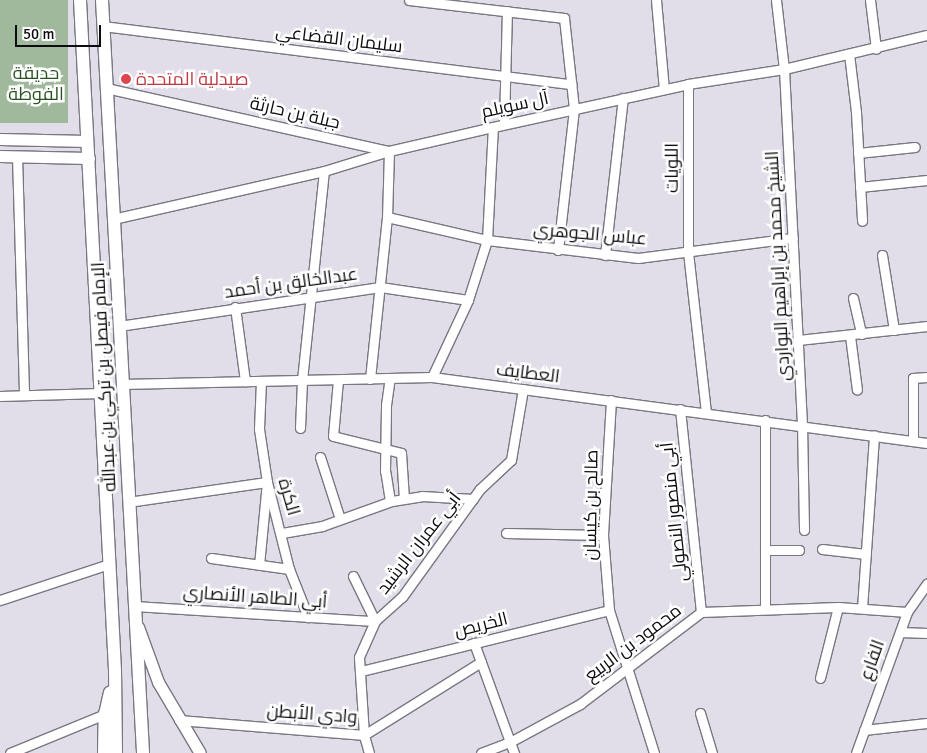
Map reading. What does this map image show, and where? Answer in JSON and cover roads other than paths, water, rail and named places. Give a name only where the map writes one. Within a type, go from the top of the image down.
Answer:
[{"type":"main road","name":"الإمام فيصل بن تركي بن عبدالله","points":[[80,0],[109,564],[116,753]]},
{"type":"main road","name":"الإمام فيصل بن تركي بن عبدالله","points":[[102,0],[143,753]]},
{"type":"main road","points":[[104,753],[105,714],[114,671]]},
{"type":"street","points":[[409,0],[484,4],[507,11],[564,18],[574,109],[558,250]]},
{"type":"street","points":[[656,0],[664,89]]},
{"type":"street","name":"الشيخ محمد بن إبراهيم البواردي","points":[[776,0],[784,68],[793,238],[802,424],[804,530]]},
{"type":"street","points":[[870,0],[876,48]]},
{"type":"street","points":[[504,124],[507,76],[507,11]]},
{"type":"street","name":"سليمان القضاعي","points":[[103,26],[571,84]]},
{"type":"street","name":"آل سويلم","points":[[113,219],[324,171],[389,151],[493,126],[688,84],[784,68],[927,35]]},
{"type":"street","points":[[849,54],[862,221]]},
{"type":"street","name":"اللويات","points":[[688,84],[688,252],[706,412]]},
{"type":"street","name":"جبلة بن حارثة","points":[[106,88],[389,151]]},
{"type":"street","points":[[605,255],[623,98]]},
{"type":"street","points":[[432,377],[468,300],[487,240],[493,126]]},
{"type":"street","points":[[0,139],[88,141]]},
{"type":"street","points":[[858,153],[915,147]]},
{"type":"street","points":[[370,379],[387,217],[389,151]]},
{"type":"street","points":[[0,156],[88,158]]},
{"type":"street","points":[[16,156],[24,395]]},
{"type":"street","points":[[300,428],[302,380],[324,171]]},
{"type":"street","points":[[860,187],[927,180]]},
{"type":"street","name":"عباس الجوهري","points":[[387,217],[487,240],[558,250],[638,258],[793,238]]},
{"type":"street","points":[[882,255],[894,330]]},
{"type":"street","name":"عبدالخالق بن أحمد","points":[[119,326],[235,307],[380,287],[468,300]]},
{"type":"street","points":[[853,298],[862,334]]},
{"type":"street","points":[[235,307],[245,382]]},
{"type":"street","points":[[798,340],[850,336],[927,326]]},
{"type":"street","points":[[850,336],[857,390]]},
{"type":"street","name":"العطايف","points":[[122,384],[432,377],[802,424],[927,443]]},
{"type":"street","points":[[913,441],[913,378],[927,377]]},
{"type":"street","points":[[390,378],[386,405],[385,448],[390,502]]},
{"type":"street","points":[[338,380],[333,436],[402,453],[404,499]]},
{"type":"street","name":"الكرة","points":[[261,381],[259,429],[267,482],[282,533],[289,569],[308,617]]},
{"type":"street","name":"أبي عمران الرشيد","points":[[369,753],[364,734],[360,657],[375,621],[402,597],[473,499],[511,460],[523,389]]},
{"type":"street","points":[[0,396],[100,393]]},
{"type":"street","name":"صالح بن كيسان","points":[[611,400],[603,535],[610,610],[654,753]]},
{"type":"street","name":"أبي منصور النصولي","points":[[680,409],[701,612]]},
{"type":"street","points":[[764,420],[765,609]]},
{"type":"street","points":[[862,608],[874,435]]},
{"type":"street","points":[[320,456],[340,519]]},
{"type":"street","points":[[128,502],[267,482],[258,565]]},
{"type":"street","points":[[282,533],[322,526],[390,502],[404,499],[422,496],[473,499]]},
{"type":"street","points":[[506,533],[603,535]]},
{"type":"street","points":[[822,549],[866,554]]},
{"type":"street","points":[[765,550],[799,550]]},
{"type":"street","points":[[211,558],[289,569]]},
{"type":"street","points":[[0,600],[109,564]]},
{"type":"street","points":[[353,576],[375,621]]},
{"type":"street","name":"الفارع","points":[[856,753],[907,612],[927,583]]},
{"type":"street","points":[[820,678],[838,607]]},
{"type":"street","name":"محمود بن الربيع","points":[[481,753],[510,742],[580,704],[701,612],[838,607],[907,612]]},
{"type":"street","points":[[134,610],[158,682],[200,753]]},
{"type":"street","name":"أبي الطاهر الأنصاري","points":[[134,610],[375,621]]},
{"type":"street","name":"الخريص","points":[[361,671],[610,610]]},
{"type":"street","points":[[900,632],[927,633]]},
{"type":"street","points":[[474,643],[514,753]]},
{"type":"street","name":"وادي الأبطن","points":[[179,720],[364,734],[481,662]]},
{"type":"street","points":[[700,713],[712,753]]},
{"type":"street","points":[[10,753],[105,714]]},
{"type":"street","points":[[864,730],[927,723]]},
{"type":"place","name":"صيدلية المتحدة","points":[[126,79]]},
{"type":"park label","name":"حديقة الفوطة","points":[[36,84]]}]
